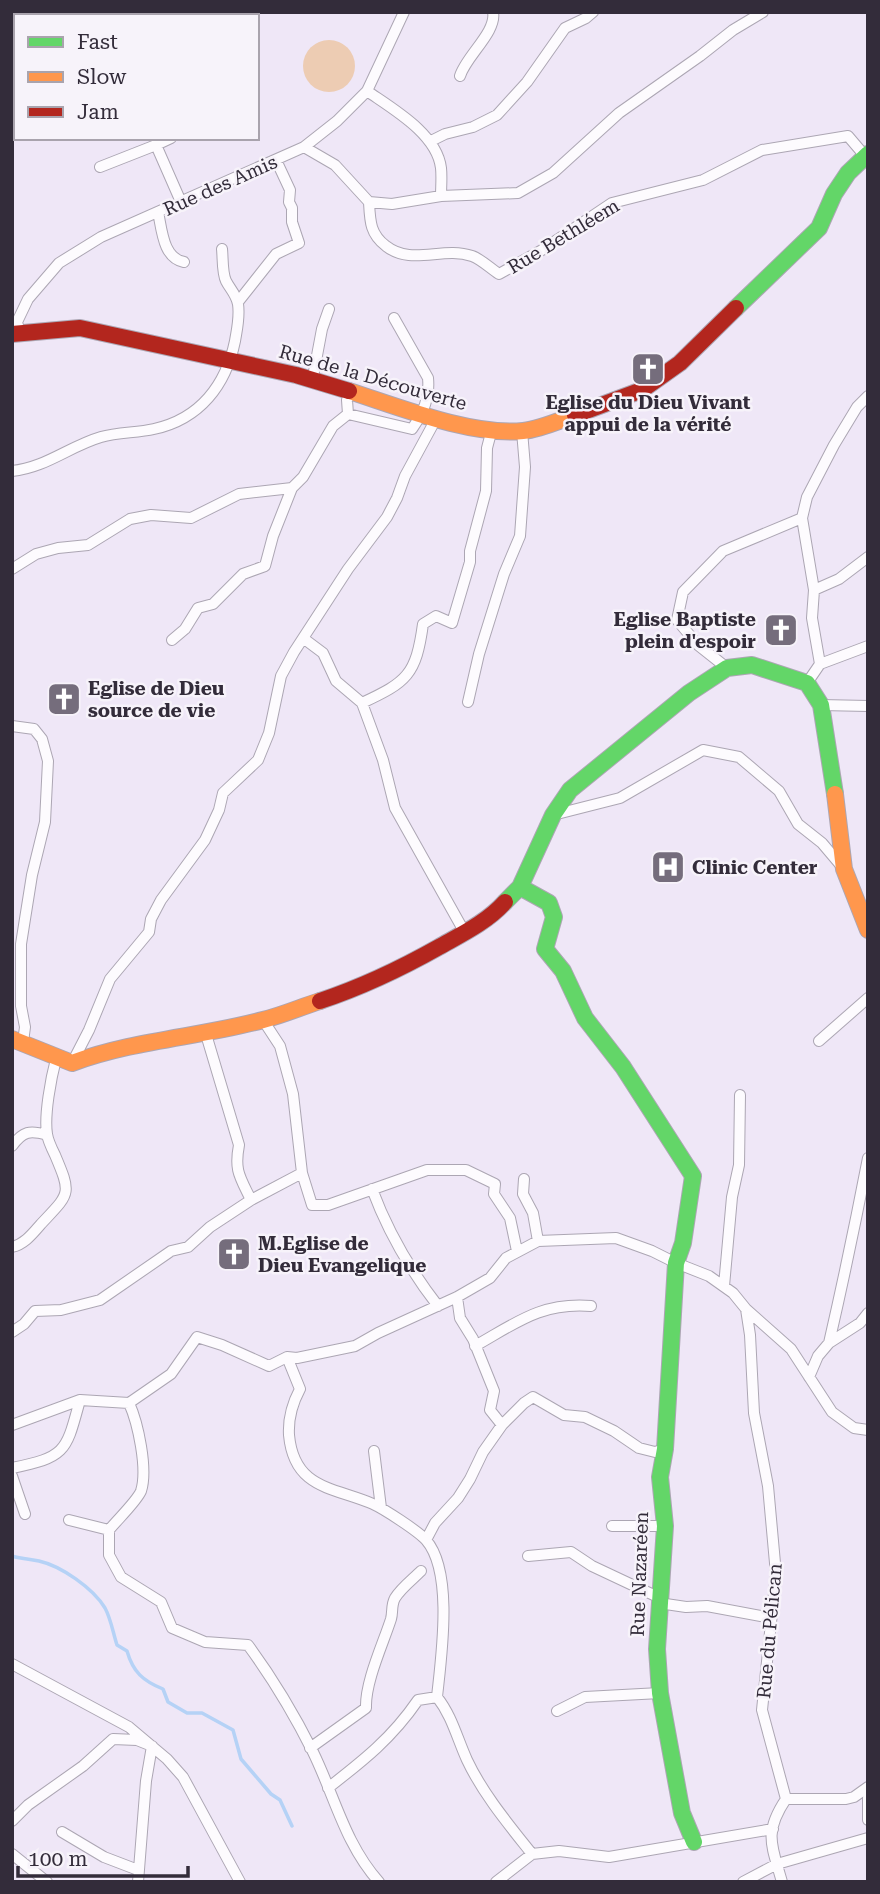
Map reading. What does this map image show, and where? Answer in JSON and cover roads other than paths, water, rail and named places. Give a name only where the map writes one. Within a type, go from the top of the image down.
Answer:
[{"type":"street","name":"Rue des Amis","points":[[15,326],[28,299],[59,263],[102,237],[304,147],[337,121],[367,91],[404,12]]},
{"type":"street","points":[[460,76],[463,65],[491,27],[495,17],[493,12]]},
{"type":"street","points":[[431,141],[497,116],[527,82],[565,28],[593,12]]},
{"type":"street","points":[[304,147],[335,165],[369,202],[393,204],[441,196],[518,193],[553,173],[619,113],[733,30],[763,12]]},
{"type":"street","points":[[367,91],[399,113],[431,141],[441,167],[441,196]]},
{"type":"street","name":"Rue Bethléem","points":[[369,202],[370,227],[382,243],[397,255],[472,256],[499,274],[542,250],[612,202],[703,180],[762,150],[848,136],[866,155]]},
{"type":"street","points":[[100,167],[167,140]]},
{"type":"street","points":[[156,145],[181,202]]},
{"type":"street","name":"Rue de la Découverte","points":[[15,326],[80,328],[231,359],[296,375],[466,427],[522,431],[553,423],[642,390],[680,363],[819,228],[834,194],[866,155]]},
{"type":"street","points":[[238,302],[276,254],[299,243],[292,222],[290,190],[275,160]]},
{"type":"street","points":[[158,212],[167,250],[176,261],[184,262]]},
{"type":"street","points":[[12,471],[41,465],[63,452],[101,437],[155,429],[174,423],[195,412],[209,399],[217,389],[231,359],[238,322],[238,302],[234,290],[225,279],[222,249]]},
{"type":"street","points":[[312,382],[322,329],[329,309]]},
{"type":"street","points":[[72,1063],[110,979],[149,932],[151,919],[161,900],[205,840],[219,810],[223,793],[258,760],[269,733],[281,676],[303,638],[348,569],[387,517],[397,498],[430,415],[428,378],[394,318]]},
{"type":"street","points":[[348,414],[347,400],[351,392]]},
{"type":"street","points":[[820,664],[812,618],[814,590],[802,518],[807,497],[834,445],[857,407],[868,396]]},
{"type":"street","points":[[348,414],[412,429],[430,415]]},
{"type":"street","points":[[172,640],[185,629],[198,608],[213,604],[243,575],[265,566],[273,536],[292,488],[303,477],[333,426],[348,414]]},
{"type":"street","points":[[362,703],[386,692],[402,680],[413,666],[419,653],[423,624],[436,616],[452,623],[470,562],[470,551],[486,491],[487,448],[492,429]]},
{"type":"street","points":[[468,702],[479,654],[504,574],[520,536],[526,467],[522,431]]},
{"type":"street","points":[[12,569],[36,554],[58,548],[88,545],[130,519],[151,515],[191,518],[239,494],[292,488]]},
{"type":"street","points":[[727,668],[698,645],[677,620],[683,592],[723,551],[802,518]]},
{"type":"street","points":[[814,590],[839,579],[868,557]]},
{"type":"street","points":[[303,638],[323,653],[336,681],[362,703],[383,760],[395,808],[465,933]]},
{"type":"street","points":[[807,683],[820,664],[868,646]]},
{"type":"street","points":[[12,726],[34,729],[43,739],[48,761],[45,822],[32,875],[21,944],[21,1006],[25,1027],[18,1041],[29,1048],[72,1063],[102,1052],[263,1020],[356,989],[386,976],[465,933],[495,913],[520,887],[553,815],[570,790],[689,693],[727,668],[752,665],[807,683],[821,705],[844,869],[868,930]]},
{"type":"street","points":[[821,705],[868,706]]},
{"type":"street","points":[[553,815],[620,799],[703,750],[739,757],[779,791],[798,824],[822,844],[844,869]]},
{"type":"street","name":"Rue Nazaréen","points":[[520,887],[543,896],[555,915],[554,926],[545,949],[563,971],[585,1018],[623,1067],[693,1176],[683,1243],[676,1263],[665,1449],[660,1477],[665,1526],[657,1649],[660,1693],[682,1813],[694,1842]]},
{"type":"street","points":[[819,1041],[868,998]]},
{"type":"street","points":[[263,1020],[279,1046],[293,1094],[302,1172],[312,1205],[328,1205],[427,1170],[466,1170],[495,1184],[494,1194],[510,1218],[517,1251]]},
{"type":"street","points":[[205,1031],[239,1145],[236,1162],[238,1174],[251,1200]]},
{"type":"street","points":[[12,1247],[28,1238],[59,1208],[66,1196],[66,1181],[47,1135],[51,1081],[56,1059],[50,1055]]},
{"type":"street","points":[[724,1286],[732,1197],[739,1165],[740,1095]]},
{"type":"street","points":[[12,1146],[23,1133],[32,1130],[47,1135]]},
{"type":"street","points":[[829,1343],[868,1158]]},
{"type":"street","points":[[12,1332],[24,1324],[35,1311],[61,1310],[100,1300],[171,1251],[188,1247],[210,1227],[251,1200],[302,1172]]},
{"type":"street","points":[[524,1180],[523,1195],[533,1213],[538,1241]]},
{"type":"street","points":[[372,1189],[399,1248],[420,1283],[438,1306]]},
{"type":"street","points":[[12,1425],[80,1400],[129,1403],[171,1374],[197,1337],[269,1366],[286,1357],[297,1358],[355,1346],[457,1297],[490,1278],[506,1258],[538,1241],[616,1238],[709,1276],[724,1286],[791,1349],[832,1412],[854,1428],[868,1430]]},
{"type":"street","points":[[457,1297],[460,1318],[494,1391],[490,1410],[502,1425]]},
{"type":"street","points":[[475,1346],[536,1311],[570,1304],[591,1306]]},
{"type":"street","name":"Rue du Pélican","points":[[746,1309],[754,1413],[768,1486],[776,1574],[762,1710],[786,1799]]},
{"type":"street","points":[[809,1377],[818,1356],[829,1343],[860,1323],[868,1313]]},
{"type":"street","points":[[286,1357],[300,1389],[292,1405],[288,1425],[296,1464],[309,1479],[322,1487],[381,1508],[426,1540],[437,1561],[444,1633],[437,1697],[448,1711],[468,1762],[505,1819],[532,1854]]},
{"type":"street","points":[[426,1540],[435,1523],[458,1498],[483,1452],[502,1425],[534,1397],[564,1415],[585,1417],[614,1431],[639,1448],[655,1452],[665,1449]]},
{"type":"street","points":[[12,1468],[58,1453],[70,1440],[80,1400]]},
{"type":"street","points":[[129,1403],[137,1420],[143,1471],[141,1492],[109,1530],[109,1555],[121,1577],[161,1602],[172,1628],[205,1642],[248,1645],[272,1677],[310,1748],[348,1836],[363,1864],[379,1882]]},
{"type":"street","points":[[374,1451],[381,1508]]},
{"type":"street","points":[[12,1476],[25,1514]]},
{"type":"street","points":[[69,1520],[109,1530]]},
{"type":"street","points":[[612,1526],[665,1526]]},
{"type":"street","points":[[528,1556],[571,1552],[592,1566],[659,1600],[686,1607],[706,1606],[771,1618]]},
{"type":"street","points":[[310,1748],[366,1708],[384,1635],[391,1619],[391,1608],[395,1598],[421,1570]]},
{"type":"street","points":[[12,1664],[119,1721],[167,1759],[183,1777],[240,1882]]},
{"type":"street","points":[[557,1711],[585,1697],[660,1693]]},
{"type":"street","points":[[328,1788],[381,1746],[403,1722],[418,1700],[437,1697]]},
{"type":"street","points":[[12,1821],[28,1805],[83,1766],[113,1739],[137,1740],[152,1746]]},
{"type":"street","points":[[62,1832],[137,1878],[152,1746]]},
{"type":"street","points":[[782,1882],[770,1844],[775,1816],[786,1799],[846,1799],[868,1787]]},
{"type":"street","points":[[868,1798],[868,1820]]},
{"type":"street","points":[[12,1803],[23,1811]]},
{"type":"street","points":[[496,1882],[532,1854],[559,1851],[609,1857],[773,1829]]},
{"type":"street","points":[[743,1882],[777,1864],[868,1838]]},
{"type":"street","points":[[12,1854],[47,1882]]},
{"type":"waterway","points":[[12,1556],[39,1561],[57,1568],[93,1593],[107,1612],[117,1645],[127,1651],[132,1665],[140,1675],[163,1689],[168,1702],[187,1713],[202,1713],[233,1730],[241,1759],[271,1794],[280,1800],[292,1826]]},
{"type":"place","name":"Eglise du Dieu Vivant appui de la vérité","points":[[648,369]]},
{"type":"place","name":"Eglise Baptiste plein d'espoir","points":[[781,630]]},
{"type":"place","name":"Eglise de Dieu source de vie","points":[[64,699]]},
{"type":"place","name":"Clinic Center","points":[[668,867]]},
{"type":"place","name":"M.Eglise de Dieu Evangelique","points":[[234,1254]]}]
